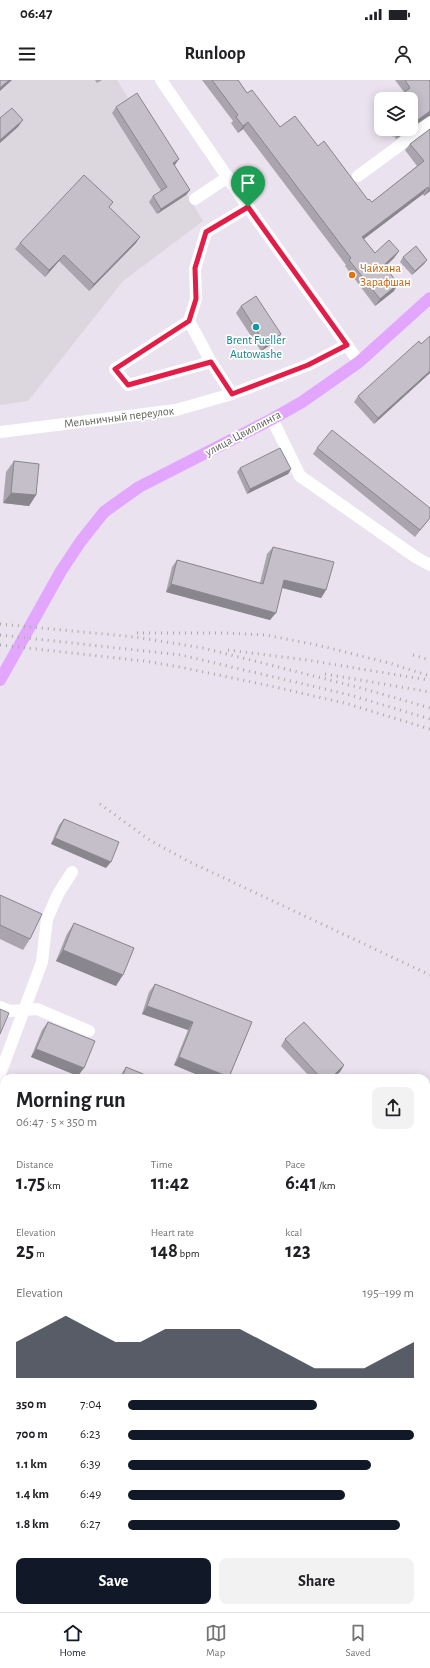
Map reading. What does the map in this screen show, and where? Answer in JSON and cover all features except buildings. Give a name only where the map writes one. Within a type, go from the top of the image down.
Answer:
[{"type":"main road","name":"улица Цвиллинга","points":[[0,680],[61,570],[81,540],[104,512],[139,487],[272,419],[302,402],[359,362],[430,298]]},
{"type":"street","points":[[161,80],[248,207],[359,362]]},
{"type":"street","points":[[358,176],[430,123]]},
{"type":"street","points":[[195,199],[228,177]]},
{"type":"street","points":[[211,362],[128,385],[115,369],[189,321],[196,299],[195,268],[206,232],[248,207]]},
{"type":"street","points":[[189,321],[211,362],[232,394]]},
{"type":"street","name":"Мельничный переулок","points":[[0,432],[176,410],[232,394],[308,365],[347,345]]},
{"type":"street","points":[[272,419],[300,476],[417,558],[430,565]]},
{"type":"street","points":[[0,1074],[42,962],[47,919],[58,894],[72,872]]},
{"type":"street","points":[[0,1007],[10,1011],[37,1009],[89,1031]]},
{"type":"shaded area","points":[[0,80],[117,80],[203,221],[123,281],[28,401],[0,405]]},
{"type":"railway","points":[[0,624],[135,637],[203,648],[361,688],[430,708]]},
{"type":"railway","points":[[137,633],[226,633],[266,635],[317,645],[389,663],[430,676]]},
{"type":"railway","points":[[0,635],[181,655],[350,695],[430,719]]},
{"type":"railway","points":[[0,645],[144,661],[180,667],[348,704],[430,729]]},
{"type":"railway","points":[[228,650],[307,660],[428,680]]},
{"type":"railway","points":[[413,655],[430,660]]},
{"type":"railway","points":[[325,674],[430,692]]},
{"type":"railway","points":[[100,804],[151,841],[190,862],[430,975]]},
{"type":"place","name":"Чайхана Зарафшан","points":[[352,275]]},
{"type":"place","name":"Brent Fueller Autowashe","points":[[256,327]]},
{"type":"route","points":[[248,207],[347,345],[308,365],[232,394],[211,362],[128,385],[115,369],[189,321],[196,299],[195,268],[206,232],[248,207]]}]
